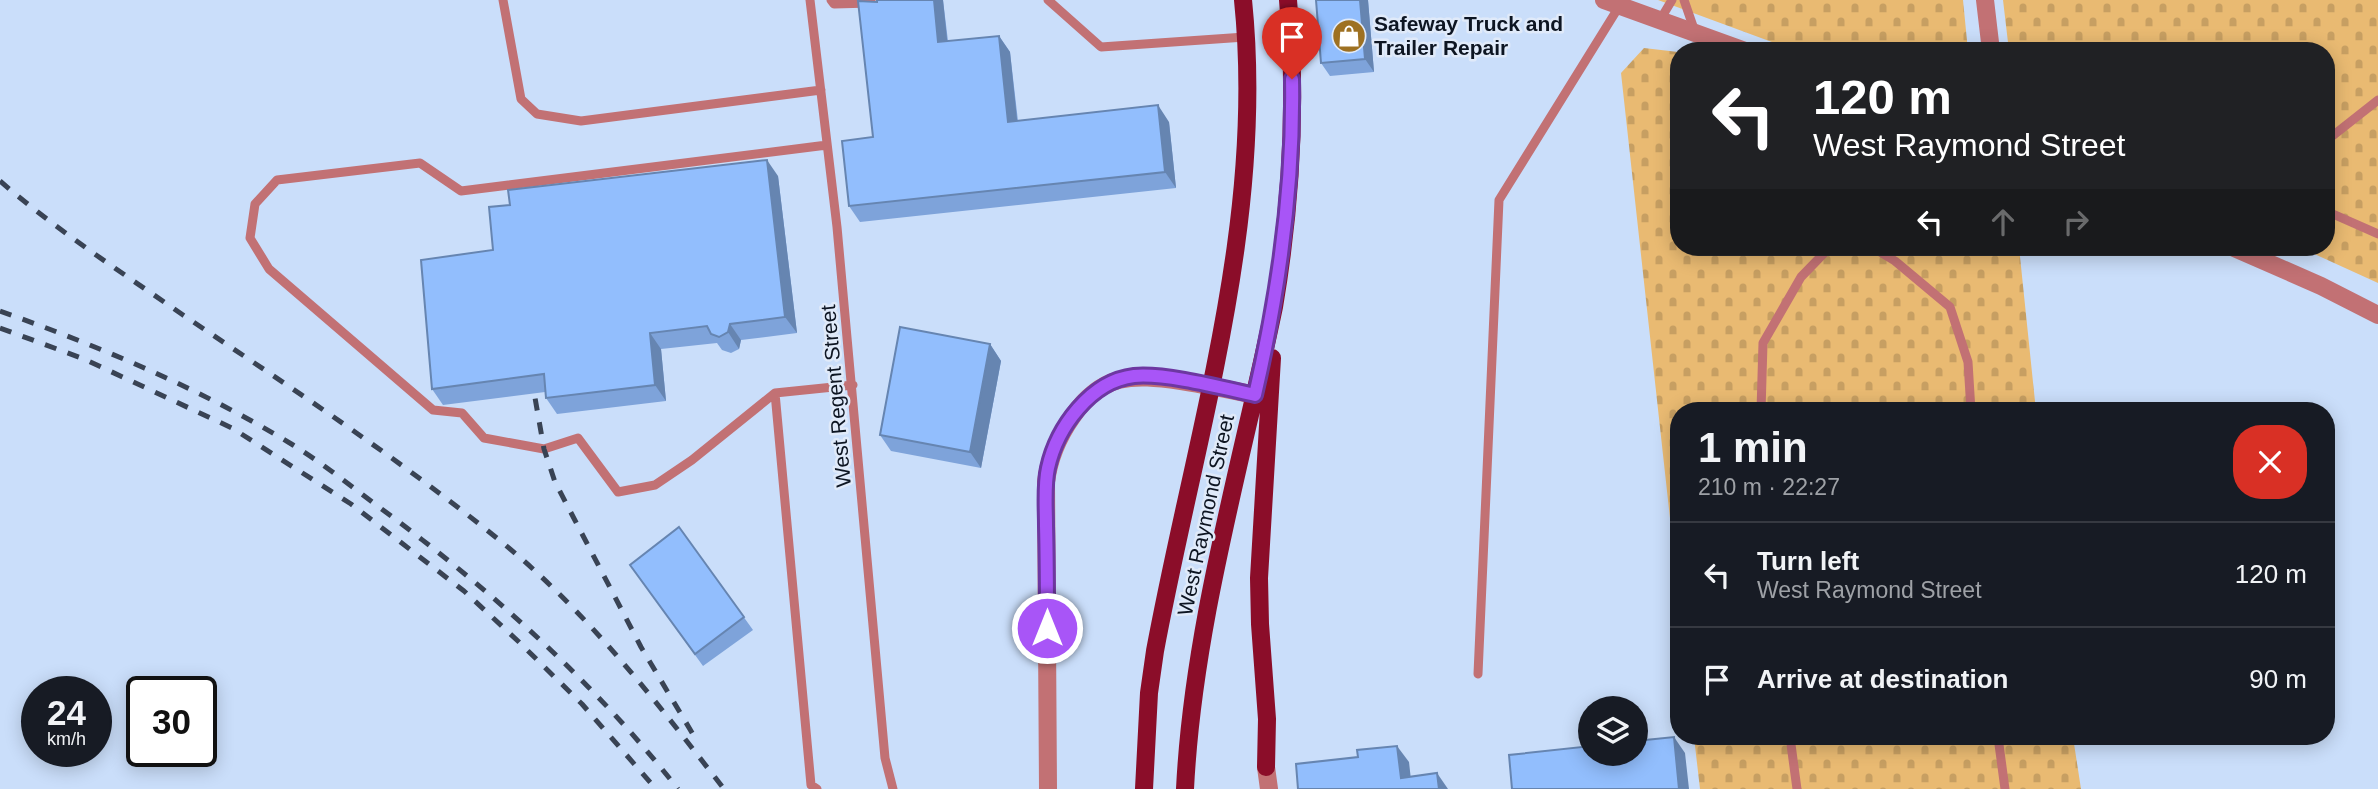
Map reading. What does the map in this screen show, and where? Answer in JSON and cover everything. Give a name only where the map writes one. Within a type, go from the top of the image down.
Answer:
[{"type":"main road","name":"West Raymond Street","points":[[1143,789],[1149,692],[1155,650],[1226,313],[1242,207],[1246,152],[1243,0]]},
{"type":"main road","name":"West Raymond Street","points":[[1185,789],[1187,749],[1204,632],[1274,307],[1283,251],[1293,99],[1288,0]]},
{"type":"main road","points":[[1266,767],[1267,719],[1260,624],[1260,537],[1268,451],[1274,307]]},
{"type":"street","points":[[1985,0],[1990,42]]},
{"type":"street","points":[[1612,3],[1721,42]]},
{"type":"street","points":[[2253,256],[2321,286],[2378,316]]},
{"type":"street","points":[[1048,789],[1046,482],[1057,444],[1075,412],[1101,387],[1119,379],[1145,376],[1210,385],[1255,395]]},
{"type":"street","points":[[1266,767],[1269,789]]},
{"type":"lane","points":[[503,0],[521,99],[537,114],[581,121],[821,90]]},
{"type":"lane","name":"West Regent Street","points":[[810,0],[853,386],[885,758],[887,775],[893,789]]},
{"type":"lane","points":[[831,0],[834,4],[871,4],[871,0]]},
{"type":"lane","points":[[1048,0],[1101,47],[1245,37]]},
{"type":"lane","points":[[1660,20],[1672,0]]},
{"type":"lane","points":[[1684,0],[1695,32]]},
{"type":"lane","points":[[1478,674],[1499,200],[1612,3]]},
{"type":"lane","points":[[2335,134],[2378,100]]},
{"type":"lane","points":[[827,145],[461,191],[420,163],[277,180],[255,204],[250,238],[270,269],[433,410],[461,412],[484,438],[544,449],[578,438],[618,492],[655,485],[692,460],[775,393],[853,386]]},
{"type":"lane","points":[[2335,215],[2378,234]]},
{"type":"lane","points":[[1761,402],[1763,343],[1801,277],[1821,256]]},
{"type":"lane","points":[[1887,256],[1950,307],[1968,362],[1970,402]]},
{"type":"lane","points":[[775,393],[811,785],[817,789]]},
{"type":"lane","points":[[1791,745],[1797,789]]},
{"type":"lane","points":[[1999,745],[2006,789]]},
{"type":"green space","points":[[1658,0],[1963,0],[1967,42],[1772,42]]},
{"type":"green space","points":[[2003,0],[2378,0],[2378,283],[2319,256],[2335,256],[2335,42],[2008,42]]},
{"type":"green space","points":[[1644,48],[1670,51],[1670,256],[2020,256],[2035,402],[1670,402],[1670,518],[1621,73]]},
{"type":"green space","points":[[1695,745],[2074,745],[2081,789],[1700,789]]},
{"type":"building","points":[[934,0],[938,42],[999,36],[1008,122],[1158,105],[1165,172],[849,206],[842,141],[873,137],[858,1]]},
{"type":"building","name":"Safeway Truck and Trailer Repair","points":[[1316,0],[1360,0],[1365,59],[1321,63]]},
{"type":"building","points":[[767,160],[785,317],[730,324],[728,332],[719,337],[711,334],[707,326],[650,333],[655,385],[546,398],[544,374],[432,389],[421,260],[493,250],[489,207],[510,205],[508,190]]},
{"type":"building","points":[[900,327],[990,344],[970,452],[880,435]]},
{"type":"building","points":[[679,527],[744,617],[695,654],[630,565]]},
{"type":"building","points":[[1670,737],[1670,745],[1675,745],[1679,789],[1512,789],[1509,755],[1578,747],[1578,766],[1648,766],[1648,740]]},
{"type":"building","points":[[1397,746],[1401,778],[1437,773],[1439,789],[1298,789],[1296,764],[1358,757],[1357,750]]},
{"type":"railway","points":[[0,181],[90,251],[383,452],[498,539],[530,566],[590,626],[724,789]]},
{"type":"railway","points":[[0,311],[113,354],[186,387],[258,425],[316,460],[424,541],[540,640],[612,712],[678,789]]},
{"type":"railway","points":[[0,328],[84,359],[232,428],[351,504],[464,591],[519,642],[582,704],[656,789]]},
{"type":"railway","points":[[531,375],[544,449],[555,482],[641,647],[694,736]]},
{"type":"place","name":"Safeway Truck and Trailer Repair","points":[[1349,36]]},
{"type":"route","points":[[1047,628],[1046,482],[1048,468],[1062,431],[1075,412],[1101,387],[1119,379],[1138,376],[1210,385],[1255,395],[1282,262],[1290,173],[1292,79]]}]
